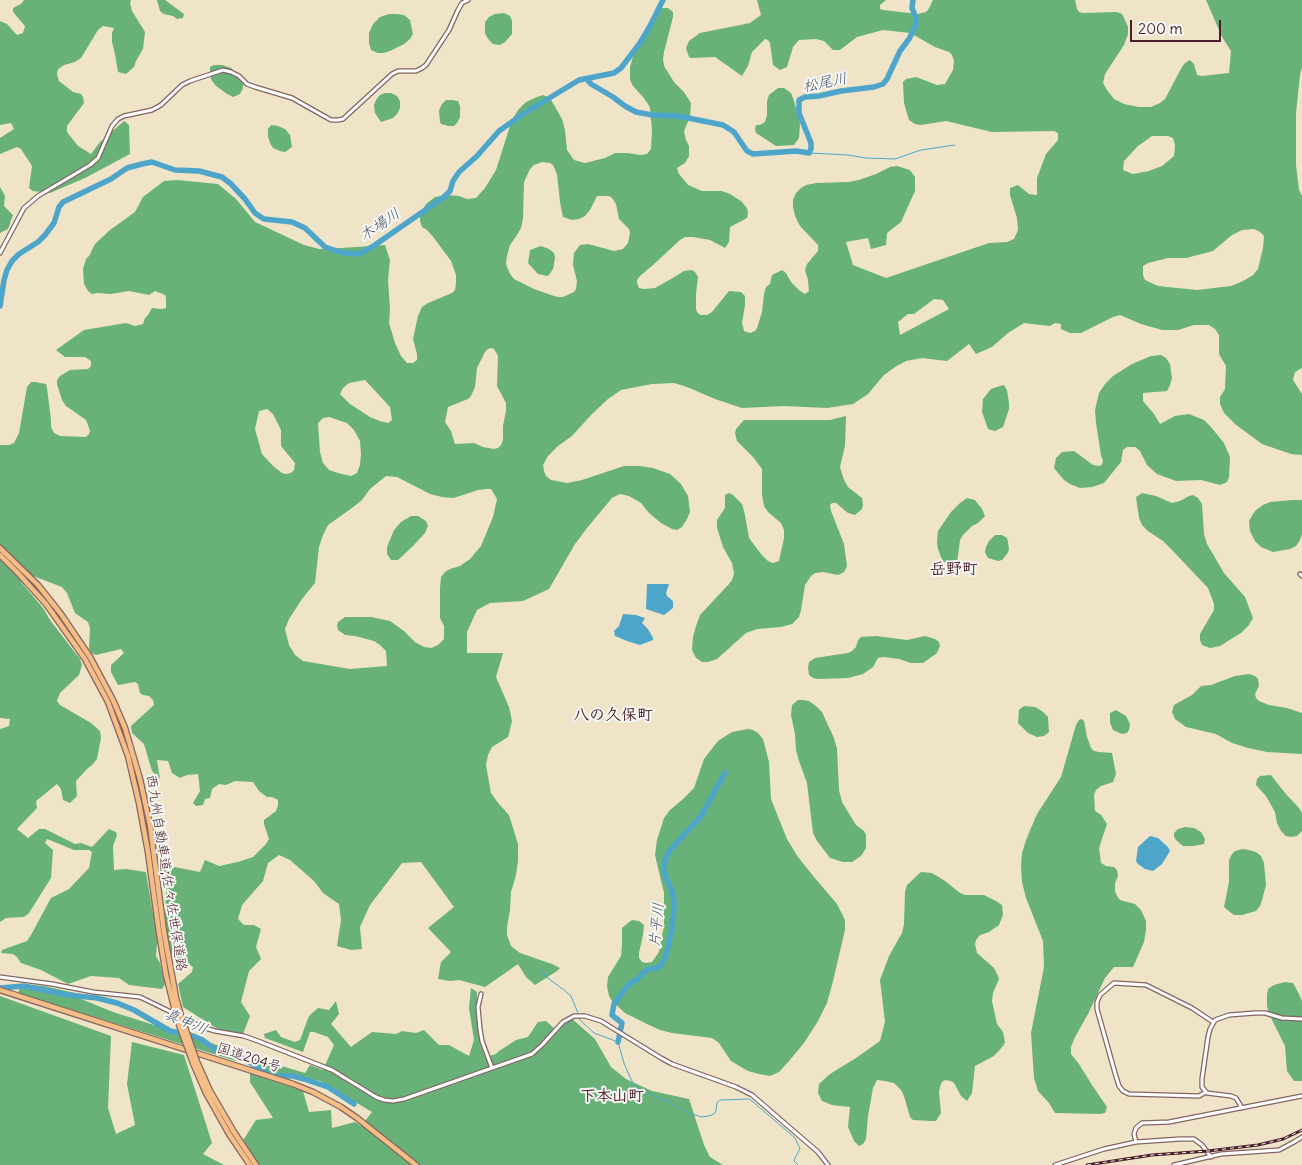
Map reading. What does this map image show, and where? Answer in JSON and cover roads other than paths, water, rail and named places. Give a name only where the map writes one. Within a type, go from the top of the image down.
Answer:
[{"type":"highway","name":"西九州自動車道;佐々佐世保道路","points":[[0,548],[38,585],[61,614],[90,657],[113,700],[125,728],[134,755],[145,802],[156,867],[166,975],[177,1019],[190,1056],[225,1128],[250,1165]]},
{"type":"highway","name":"西九州自動車道;佐々佐世保道路","points":[[0,555],[46,604],[85,660],[108,702],[128,756],[140,803],[161,932]]},
{"type":"highway","name":"国道204号","points":[[0,990],[293,1084],[341,1107],[416,1165]]},
{"type":"highway","name":"西九州自動車道;佐々佐世保道路","points":[[208,1092],[256,1165]]},
{"type":"street","points":[[0,253],[24,208],[38,196],[90,165],[98,158],[112,126],[118,119],[152,110],[161,105],[182,85],[223,70],[239,76],[247,84],[292,98],[331,120],[343,119],[392,74],[398,71],[416,70],[426,65],[449,30],[462,3],[468,0]]},
{"type":"street","points":[[0,977],[93,992],[140,997],[202,1027],[244,1036],[332,1070],[371,1094],[384,1100],[393,1101],[404,1099],[532,1054],[563,1022],[574,1016],[586,1016],[601,1020],[672,1064],[736,1087],[752,1095],[818,1152],[828,1165]]},
{"type":"street","points":[[1206,1092],[1199,1096],[1129,1094],[1123,1091],[1114,1073],[1097,1009],[1097,1002],[1100,995],[1114,983],[1146,985],[1192,1008],[1213,1022]]},
{"type":"street","points":[[481,994],[478,1007],[481,1035],[492,1068]]},
{"type":"street","points":[[1242,1108],[1236,1098],[1212,1094],[1206,1092],[1202,1087],[1208,1037],[1213,1022],[1220,1017],[1229,1015],[1255,1013],[1266,1013],[1282,1018],[1302,1019]]},
{"type":"street","points":[[1136,1142],[1134,1134],[1136,1128],[1142,1123],[1169,1122],[1302,1096]]},
{"type":"street","points":[[1174,1165],[1221,1154],[1279,1150],[1302,1137]]},
{"type":"street","points":[[1055,1165],[1104,1149],[1136,1142],[1191,1139],[1202,1145],[1211,1157]]},
{"type":"water","points":[[647,584],[669,584],[666,593],[673,601],[673,608],[664,615],[646,609]]},
{"type":"water","points":[[623,614],[645,618],[642,623],[648,629],[653,640],[640,645],[615,636],[614,631],[619,626]]},
{"type":"water","points":[[1150,836],[1158,838],[1170,851],[1162,864],[1153,871],[1145,869],[1136,861],[1138,847]]},
{"type":"waterway","name":"木場川","points":[[0,306],[4,280],[12,261],[45,235],[54,223],[59,207],[63,202],[111,179],[127,168],[152,162],[175,170],[199,171],[222,177],[245,199],[255,213],[264,219],[292,222],[305,228],[325,247],[343,253],[359,254],[444,197],[450,191],[453,181],[459,172],[477,156],[499,131],[579,80],[614,73],[621,68],[640,43],[663,0]]},
{"type":"waterway","name":"松尾川","points":[[587,79],[591,84],[636,112],[678,116],[723,125],[734,132],[747,151],[753,154],[796,151],[809,153],[811,143],[799,113],[799,100],[805,97],[883,84],[916,25],[916,18],[912,8],[913,0]]},
{"type":"waterway","points":[[809,153],[895,159],[921,150],[955,145]]},
{"type":"waterway","name":"片平川","points":[[618,1042],[622,1023],[612,1015],[614,1004],[629,984],[649,969],[657,968],[661,965],[666,956],[672,929],[674,901],[664,872],[664,863],[669,851],[701,816],[725,773]]},
{"type":"waterway","points":[[542,970],[545,976],[571,996],[578,1013]]},
{"type":"waterway","name":"真申川","points":[[0,988],[24,986],[117,1003],[134,1010],[170,1031],[201,1039],[216,1050],[245,1059],[270,1075],[293,1076],[328,1087],[354,1104]]},
{"type":"waterway","points":[[579,1019],[594,1033],[618,1042],[629,1075],[634,1085],[642,1091],[701,1117],[714,1114],[717,1103],[720,1100],[749,1099],[795,1138],[800,1149],[794,1161],[798,1165]]},
{"type":"railway","points":[[1087,1165],[1152,1155],[1258,1145],[1283,1139],[1302,1130]]},
{"type":"district","name":"岳野町","points":[[954,569]]},
{"type":"district","name":"八の久保町","points":[[613,715]]},
{"type":"district","name":"下本山町","points":[[612,1096]]}]
